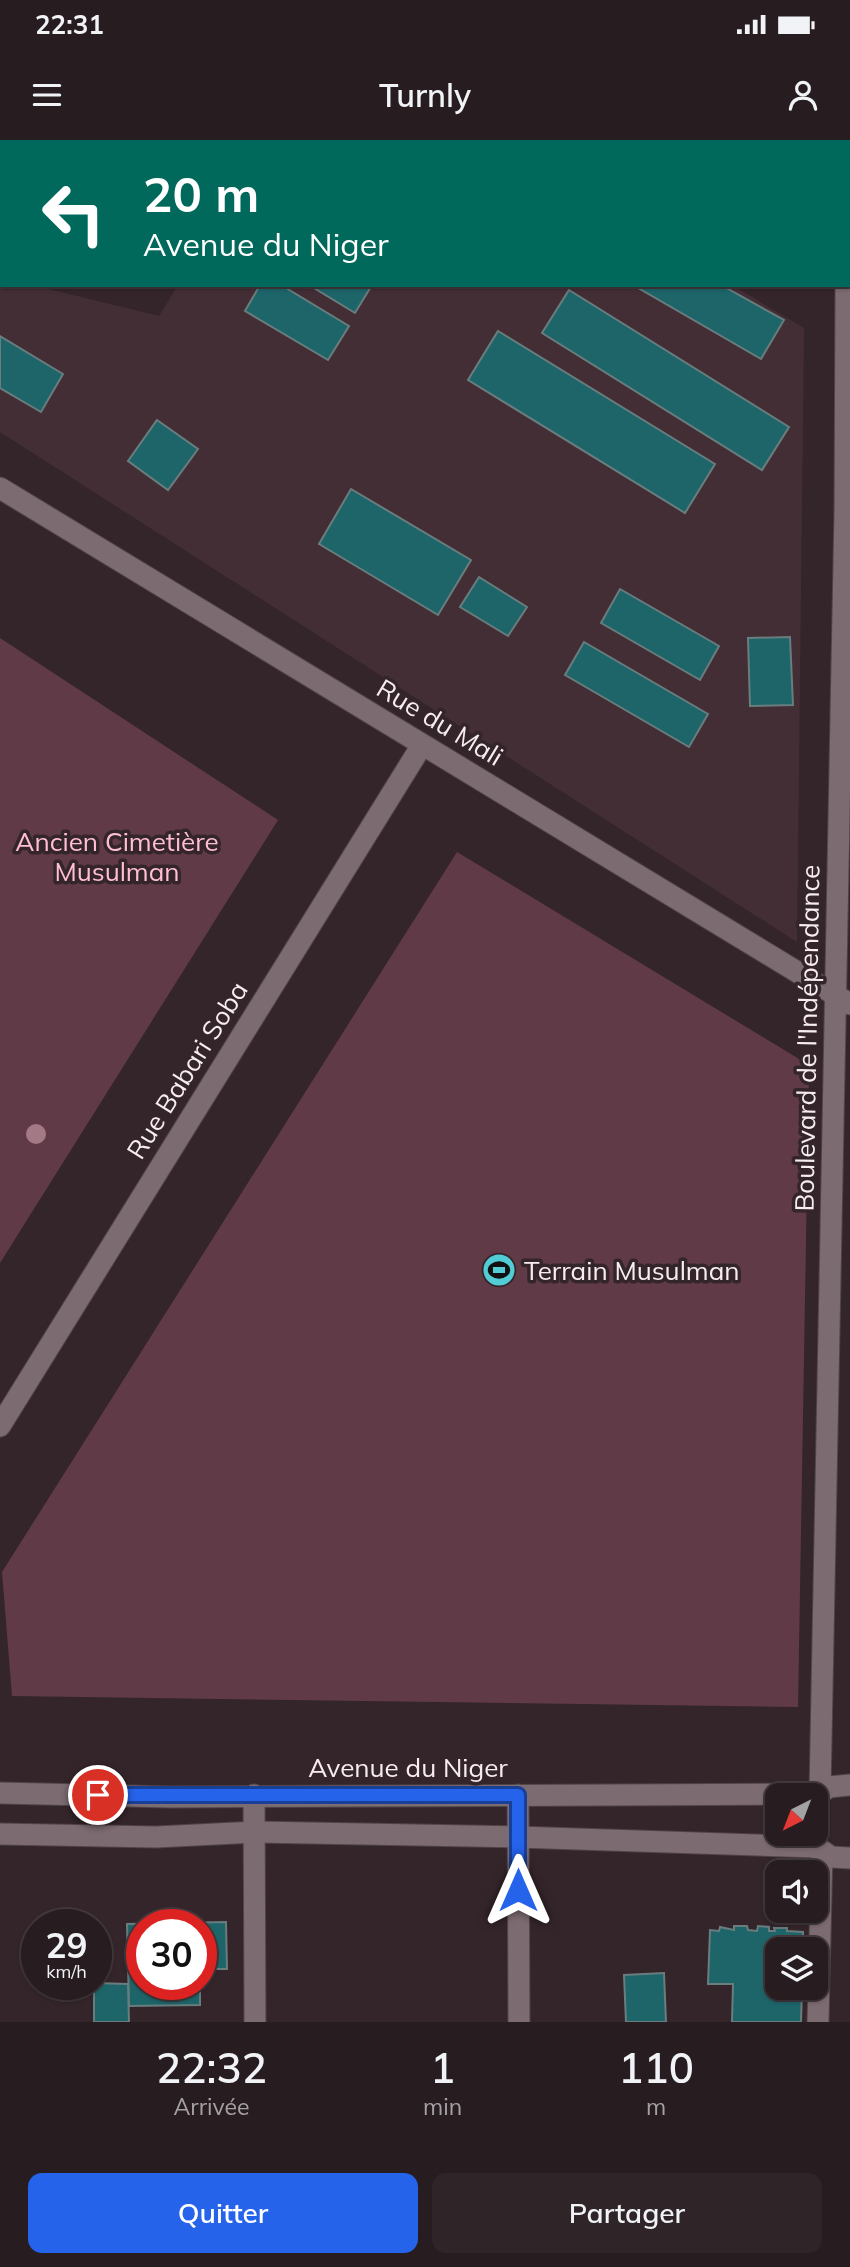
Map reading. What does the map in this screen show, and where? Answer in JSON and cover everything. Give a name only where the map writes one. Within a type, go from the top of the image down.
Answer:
[{"type":"main road","name":"Boulevard de l'Indépendance","points":[[818,1783],[843,1000],[848,510],[846,287]]},
{"type":"main road","name":"Rue du Mali","points":[[0,488],[843,1000]]},
{"type":"main road","name":"Rue Babari Soba","points":[[0,1426],[422,744]]},
{"type":"main road","name":"Avenue du Niger","points":[[828,1788],[850,1785]]},
{"type":"main road","name":"Avenue du Niger","points":[[0,1793],[171,1797],[765,1794]]},
{"type":"main road","points":[[254,1795],[255,2022]]},
{"type":"main road","points":[[518,1795],[519,2022]]},
{"type":"main road","points":[[0,1834],[156,1837],[256,1832],[765,1843]]},
{"type":"main road","points":[[815,1846],[818,2022]]},
{"type":"main road","points":[[817,1846],[831,1857],[850,1858]]},
{"type":"shaded area","points":[[0,287],[40,287],[159,316],[177,287],[735,287],[804,328],[797,942],[0,432]]},
{"type":"green space","name":"Ancien Cimetière Musulman","points":[[0,638],[278,820],[0,1263]]},
{"type":"green space","name":"Terrain Musulman","points":[[457,852],[809,1065],[798,1707],[12,1696],[2,1572]]},
{"type":"building","points":[[259,287],[284,287],[349,326],[328,360],[245,311]]},
{"type":"building","points":[[312,287],[371,287],[355,313]]},
{"type":"building","points":[[636,287],[725,287],[784,320],[761,359]]},
{"type":"building","points":[[569,290],[789,427],[762,470],[542,333]]},
{"type":"building","points":[[498,331],[715,464],[685,513],[468,380]]},
{"type":"building","points":[[0,336],[63,374],[41,412],[0,388]]},
{"type":"building","points":[[157,420],[198,449],[168,490],[128,461]]},
{"type":"building","points":[[351,489],[471,560],[438,615],[319,544]]},
{"type":"building","points":[[479,577],[527,607],[508,636],[460,607]]},
{"type":"building","points":[[620,589],[719,646],[700,680],[601,623]]},
{"type":"building","points":[[790,637],[793,705],[750,706],[748,638]]},
{"type":"building","points":[[584,642],[708,714],[689,747],[565,675]]},
{"type":"building","points":[[217,1922],[226,1922],[227,1969],[217,1969]]},
{"type":"building","points":[[734,1926],[747,1926],[748,1930],[757,1931],[758,1926],[769,1927],[769,1931],[775,1931],[774,1928],[787,1928],[787,1931],[803,1932],[803,1937],[765,1937],[765,2000],[802,2000],[801,2022],[732,2022],[733,1984],[708,1984],[710,1930],[719,1931],[720,1927],[734,1930]]},
{"type":"building","points":[[664,1973],[666,2022],[626,2022],[624,1975]]},
{"type":"building","points":[[112,1984],[126,1984],[129,2022],[94,2022],[94,2000],[112,2000]]},
{"type":"building","points":[[129,2000],[200,2000],[200,2005],[129,2006]]},
{"type":"place","name":"Terrain Musulman","points":[[499,1270]]},
{"type":"route","points":[[98,1795],[518,1795],[518,1890]]}]
